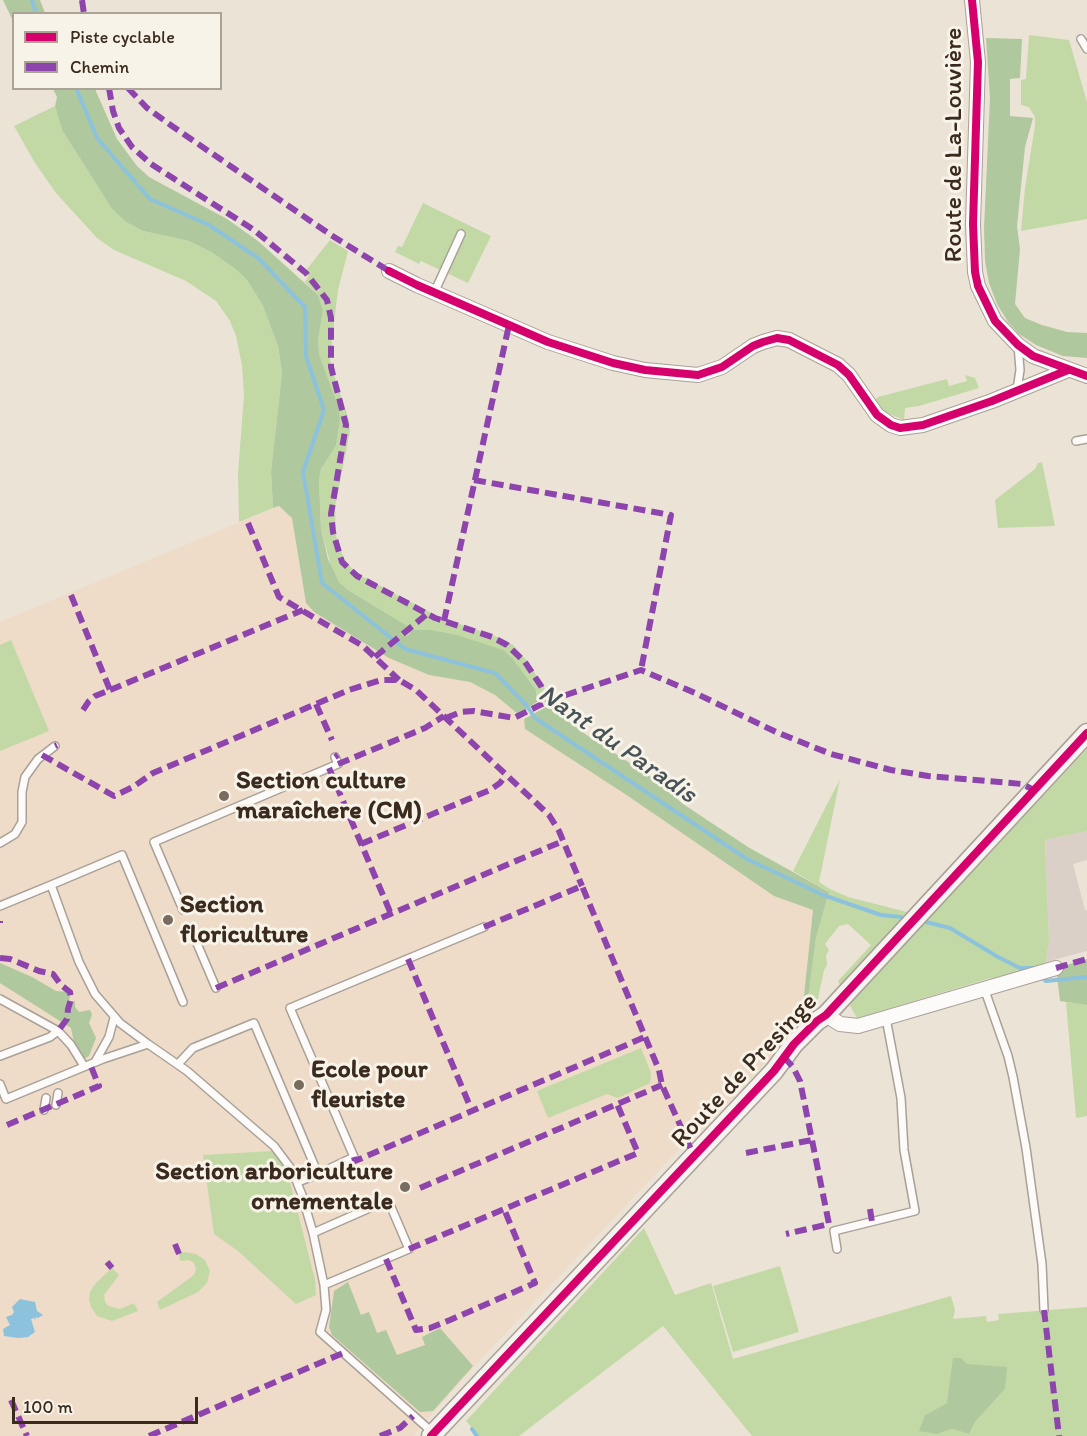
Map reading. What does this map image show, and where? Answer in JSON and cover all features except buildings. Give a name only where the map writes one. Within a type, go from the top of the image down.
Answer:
[{"type":"street","name":"Route de La-Louvière","points":[[972,0],[978,62],[973,224],[975,272],[978,286],[990,311],[1004,331],[1018,345],[1033,356],[1087,375]]},
{"type":"street","points":[[390,271],[569,350],[645,370],[698,375],[722,367],[763,342],[777,338],[789,340],[837,365],[849,375],[877,415],[891,425],[900,428],[923,425],[992,401],[1068,370]]},
{"type":"street","name":"Route de Presinge","points":[[432,1435],[774,1071],[794,1044],[817,1021],[826,1016],[1087,733]]},
{"type":"street","points":[[826,1016],[840,1024],[850,1027],[858,1026],[1043,971]]},
{"type":"lane","points":[[1082,39],[1087,50]]},
{"type":"lane","points":[[434,292],[461,234]]},
{"type":"lane","points":[[1017,390],[1020,370],[1018,345]]},
{"type":"lane","points":[[1076,441],[1087,439]]},
{"type":"lane","points":[[0,843],[15,834],[22,822],[21,792],[25,777],[38,759],[55,746]]},
{"type":"lane","points":[[183,910],[154,842],[338,764],[335,757]]},
{"type":"lane","points":[[0,906],[122,855],[183,1002]]},
{"type":"lane","points":[[51,885],[84,974],[100,1002],[114,1018],[178,1064],[274,1146],[288,1162],[298,1182],[313,1233],[324,1285],[326,1310],[320,1332],[432,1435]]},
{"type":"lane","points":[[190,927],[216,988]]},
{"type":"lane","points":[[298,1182],[354,1157],[290,1008],[484,927]]},
{"type":"lane","points":[[984,988],[1013,1077],[1042,1264],[1044,1310]]},
{"type":"lane","points":[[0,999],[58,1031],[71,1045],[84,1066]]},
{"type":"lane","points":[[95,1062],[109,1037],[114,1018]]},
{"type":"lane","points":[[837,1250],[834,1231],[915,1211],[904,1150],[901,1098],[886,1018]]},
{"type":"lane","points":[[178,1064],[193,1048],[254,1023],[318,1174]]},
{"type":"lane","points":[[0,1056],[50,1037],[58,1031]]},
{"type":"lane","points":[[1,1087],[6,1099],[84,1066],[148,1044]]},
{"type":"lane","points":[[56,1105],[58,1094]]},
{"type":"lane","points":[[44,1110],[46,1098]]},
{"type":"lane","points":[[313,1233],[388,1200],[409,1250],[324,1285]]},
{"type":"shaded area","points":[[279,506],[292,518],[306,603],[314,612],[390,658],[429,675],[470,682],[495,695],[524,719],[525,729],[774,896],[813,910],[801,1024],[700,1134],[681,1147],[482,1358],[413,1436],[0,1436],[0,622]]},
{"type":"shaded area","points":[[1087,831],[1087,860],[1073,864],[1085,910],[1087,910],[1087,951],[1046,962],[1049,940],[1045,840]]},
{"type":"green space","points":[[3,0],[40,0],[45,12],[12,12],[12,19]]},
{"type":"green space","points":[[1029,35],[1069,40],[1087,102],[1087,219],[1021,231],[1035,126],[1035,117],[1029,107],[1021,105],[1021,80],[1026,79]]},
{"type":"green space","points":[[986,38],[1022,39],[1020,78],[1010,79],[1010,116],[1033,118],[1025,147],[1017,226],[1020,249],[1015,304],[1025,318],[1042,325],[1067,332],[1087,333],[1087,358],[1063,356],[1036,345],[1019,334],[997,304],[989,283],[985,261],[984,228],[990,98]]},
{"type":"green space","points":[[54,90],[95,90],[117,139],[137,166],[149,177],[227,219],[258,241],[318,295],[323,310],[318,340],[319,354],[338,406],[340,419],[336,445],[321,469],[319,480],[321,529],[328,559],[339,582],[348,590],[407,626],[401,633],[402,635],[408,636],[412,630],[430,630],[457,635],[503,650],[513,659],[536,690],[537,702],[518,714],[495,695],[470,682],[429,675],[389,658],[314,612],[306,603],[292,518],[279,506],[273,508],[271,472],[282,373],[278,346],[263,306],[247,280],[213,253],[189,241],[143,231],[126,222],[112,209],[62,130],[55,106],[57,97]]},
{"type":"green space","points":[[55,106],[62,130],[112,209],[126,222],[143,231],[189,241],[213,253],[247,280],[263,306],[278,346],[282,373],[271,472],[273,508],[239,522],[238,473],[244,395],[242,365],[236,336],[230,321],[216,301],[186,281],[114,250],[97,238],[56,193],[35,163],[14,126]]},
{"type":"green space","points":[[423,203],[491,236],[468,283],[421,261],[419,264],[395,252],[398,246],[402,247]]},
{"type":"green space","points":[[330,240],[348,251],[338,290],[330,357],[349,420],[350,431],[335,507],[336,536],[344,559],[356,573],[437,616],[503,639],[513,645],[527,661],[547,692],[537,702],[536,690],[513,659],[402,635],[406,626],[348,590],[339,582],[332,570],[321,529],[319,479],[326,460],[331,387],[319,354],[318,340],[323,310],[318,295],[305,282],[308,277],[307,269]]},
{"type":"green space","points":[[965,375],[975,378],[979,388],[905,408],[904,420],[885,412],[874,400],[947,379],[949,386],[967,381]]},
{"type":"green space","points":[[1042,462],[1055,526],[998,528],[995,500]]},
{"type":"green space","points":[[11,640],[49,731],[0,751],[0,645]]},
{"type":"green space","points":[[548,706],[588,736],[653,778],[683,804],[748,847],[829,892],[816,938],[805,1022],[801,1024],[813,910],[774,896],[525,729],[524,719]]},
{"type":"green space","points":[[1087,749],[1087,831],[1045,840],[1049,940],[1046,962],[1040,968],[987,979],[857,1018],[849,1004]]},
{"type":"green space","points":[[840,779],[819,882],[848,897],[907,912],[840,985],[838,981],[871,945],[848,924],[839,926],[825,944],[829,950],[826,955],[827,965],[815,1013],[805,1022],[816,938],[829,892],[793,871]]},
{"type":"green space","points":[[1087,959],[1087,1005],[1060,1001],[1056,968]]},
{"type":"green space","points":[[0,963],[56,991],[68,992],[69,1001],[75,1001],[75,1007],[79,1012],[90,1010],[92,1015],[89,1023],[96,1038],[89,1056],[84,1059],[74,1043],[71,1028],[0,983]]},
{"type":"green space","points":[[1066,1002],[1087,1005],[1087,1116],[1076,1118]]},
{"type":"green space","points":[[641,1048],[651,1073],[650,1083],[618,1098],[607,1094],[548,1118],[537,1091]]},
{"type":"green space","points":[[272,1151],[286,1166],[315,1280],[316,1295],[296,1304],[238,1251],[214,1234],[203,1155]]},
{"type":"green space","points":[[644,1228],[675,1295],[711,1283],[733,1359],[951,1296],[955,1310],[953,1319],[986,1316],[987,1322],[999,1320],[998,1314],[1087,1307],[1087,1436],[752,1436],[663,1326],[519,1436],[479,1436],[466,1421]],"holes":[[[1005,1389],[975,1422],[969,1434],[952,1429],[937,1434],[925,1415],[947,1403]]]},
{"type":"green space","points":[[184,1252],[196,1254],[205,1260],[210,1271],[207,1283],[198,1292],[160,1310],[157,1302],[194,1275],[196,1269],[194,1263],[189,1260],[180,1261],[179,1254]]},
{"type":"green space","points":[[780,1266],[799,1332],[733,1352],[713,1286]]},
{"type":"green space","points":[[112,1268],[119,1275],[104,1295],[105,1302],[108,1306],[120,1309],[134,1303],[138,1311],[112,1321],[97,1316],[89,1299],[95,1284]]},
{"type":"green space","points":[[348,1282],[361,1315],[369,1312],[377,1333],[386,1330],[397,1355],[425,1345],[422,1337],[440,1328],[473,1366],[433,1411],[420,1412],[332,1335],[329,1327],[334,1291]]},
{"type":"green space","points":[[953,1358],[961,1358],[967,1364],[1007,1367],[1005,1389],[975,1422],[969,1434],[952,1429],[937,1434],[919,1431],[925,1415],[947,1403]]},
{"type":"water","points":[[20,1299],[35,1302],[37,1311],[43,1315],[36,1317],[35,1320],[31,1319],[35,1332],[28,1337],[4,1336],[3,1329],[10,1325],[6,1317],[12,1315],[14,1312],[12,1307]]},
{"type":"waterway","name":"Nant du Paradis","points":[[32,0],[35,12]]},
{"type":"waterway","name":"Nant du Paradis","points":[[77,90],[97,138],[150,199],[209,225],[258,258],[305,307],[306,356],[324,410],[303,472],[322,583],[405,649],[495,673],[527,706],[535,718],[747,859],[823,895],[881,915],[901,917]]},
{"type":"waterway","name":"Nant du Paradis","points":[[926,922],[950,928],[998,957],[1020,968],[1033,968],[1036,971]]},
{"type":"waterway","name":"Nant du Paradis","points":[[1041,976],[1046,981],[1087,977]]},
{"type":"waterway","points":[[472,1429],[477,1436]]},
{"type":"marked path","points":[[82,0],[84,12]]},
{"type":"marked path","points":[[109,90],[119,128],[132,147],[151,164],[254,230],[306,273],[327,300],[331,318],[331,367],[346,425],[331,514],[333,532],[342,562],[357,576],[435,618],[492,637],[507,645],[525,662],[548,701]]},
{"type":"marked path","points":[[130,90],[147,108],[172,126],[331,235],[389,271]]},
{"type":"marked path","points":[[444,621],[509,325]]},
{"type":"marked path","points":[[474,480],[671,515],[641,670]]},
{"type":"marked path","points":[[248,523],[279,597],[363,646],[399,680]]},
{"type":"marked path","points":[[71,595],[110,690],[95,696],[83,710]]},
{"type":"marked path","points":[[110,690],[303,610]]},
{"type":"marked path","points":[[375,657],[427,614]]},
{"type":"marked path","points":[[446,718],[461,712],[474,711],[514,718],[548,701],[641,670],[776,732],[831,754],[891,770],[928,776],[1022,784],[1034,790]]},
{"type":"marked path","points":[[42,755],[114,796],[133,787],[153,773],[349,690],[381,680],[399,680],[416,690],[549,815],[559,831],[582,886]]},
{"type":"marked path","points":[[316,704],[332,740]]},
{"type":"marked path","points":[[338,764],[425,728],[444,716]]},
{"type":"marked path","points":[[329,768],[391,914]]},
{"type":"marked path","points":[[361,844],[490,790],[506,775]]},
{"type":"marked path","points":[[216,988],[563,841]]},
{"type":"marked path","points":[[484,927],[582,886],[659,1070],[662,1085],[694,1156]]},
{"type":"marked path","points":[[0,958],[10,959],[53,974],[70,992],[67,1019],[58,1031]]},
{"type":"marked path","points":[[408,959],[472,1111]]},
{"type":"marked path","points":[[1056,968],[1087,959]]},
{"type":"marked path","points":[[354,1157],[355,1161],[645,1037]]},
{"type":"marked path","points":[[784,1057],[793,1067],[800,1081],[829,1224],[786,1234]]},
{"type":"marked path","points":[[7,1125],[99,1086],[90,1064]]},
{"type":"marked path","points":[[420,1188],[662,1085]]},
{"type":"marked path","points":[[409,1249],[638,1153],[617,1104]]},
{"type":"marked path","points":[[746,1153],[812,1140]]},
{"type":"marked path","points":[[386,1259],[416,1330],[430,1328],[450,1320],[535,1283],[504,1209]]},
{"type":"marked path","points":[[870,1209],[872,1222]]},
{"type":"marked path","points":[[175,1244],[179,1254]]},
{"type":"marked path","points":[[107,1262],[112,1268]]},
{"type":"marked path","points":[[1044,1310],[1059,1436]]},
{"type":"marked path","points":[[149,1436],[343,1353]]},
{"type":"marked path","points":[[11,1400],[27,1436]]},
{"type":"marked path","points":[[380,1436],[400,1428],[413,1416]]},
{"type":"cycle path","points":[[972,0],[978,62],[973,224],[975,272],[978,286],[995,321],[1018,345],[1033,356],[1087,376]]},
{"type":"cycle path","points":[[389,271],[548,342],[613,363],[645,370],[698,375],[722,367],[763,342],[777,338],[789,340],[838,365],[849,375],[877,415],[891,425],[900,428],[923,425],[992,401],[1068,370]]},
{"type":"cycle path","points":[[431,1436],[774,1071],[794,1044],[826,1015],[1087,733]]},
{"type":"place","name":"Section culture maraîchere (CM)","points":[[224,796]]},
{"type":"place","name":"Section floriculture","points":[[168,920]]},
{"type":"place","name":"Ecole pour fleuriste","points":[[299,1085]]},
{"type":"place","name":"Section arboriculture ornementale","points":[[405,1187]]}]
